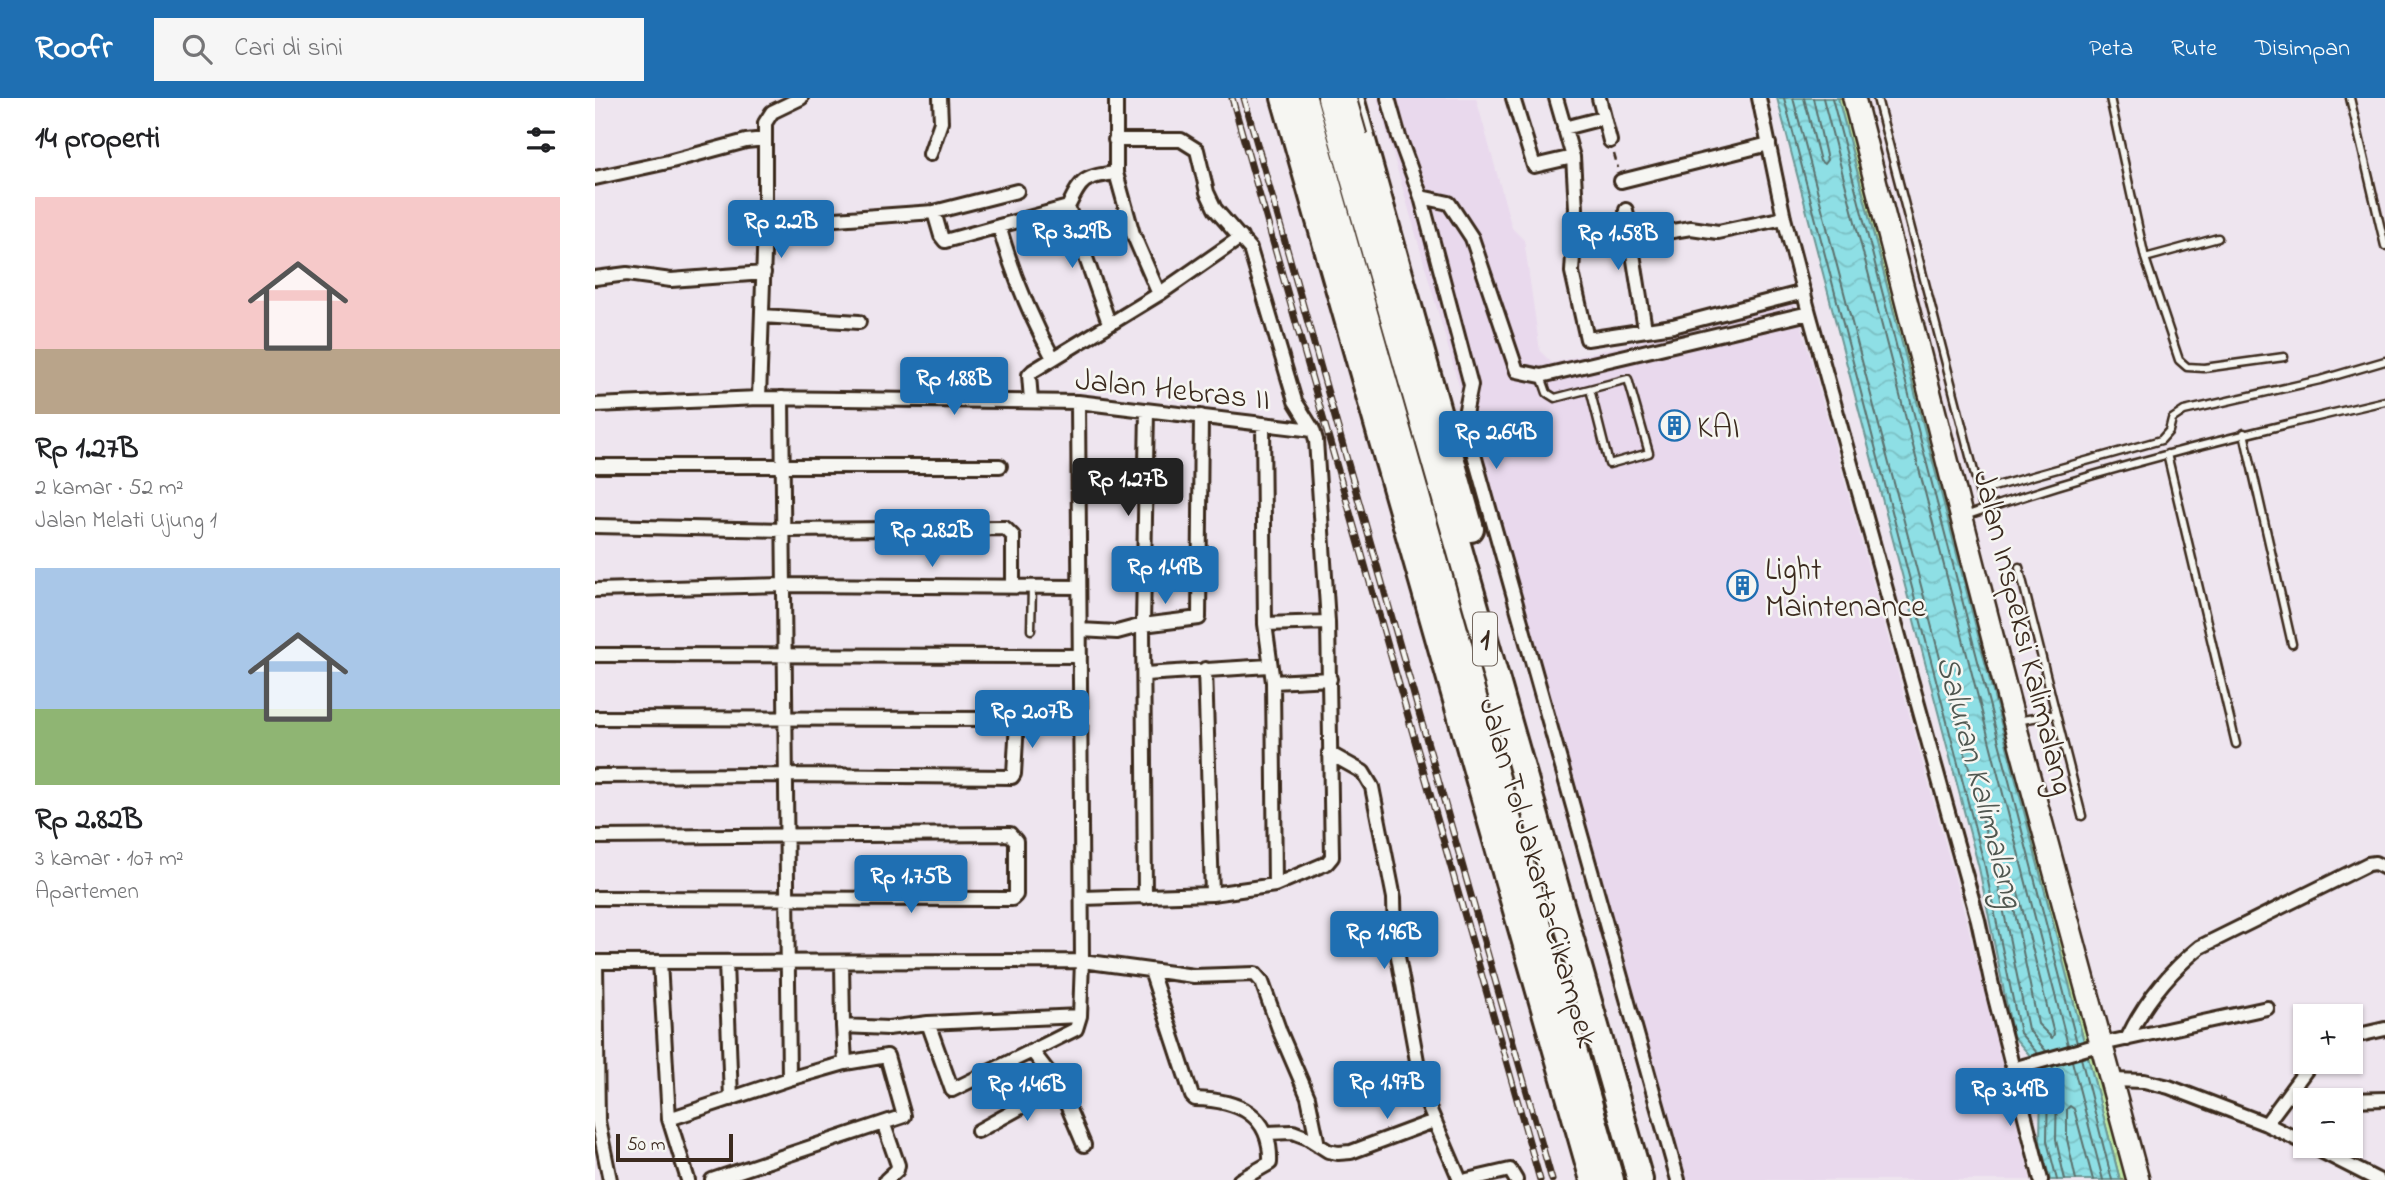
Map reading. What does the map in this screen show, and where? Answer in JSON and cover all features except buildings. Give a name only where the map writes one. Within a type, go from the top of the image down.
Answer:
[{"type":"highway","name":"Jalan Tol Jakarta–Cikampek","points":[[1284,98],[1593,1180]]},
{"type":"highway","name":"1","points":[[1304,98],[1611,1180]]},
{"type":"highway","name":"1","points":[[1330,98],[1640,1180]]},
{"type":"highway","name":"Jalan Tol Jakarta–Cikampek","points":[[1351,98],[1653,1180]]},
{"type":"main road","name":"Jalan Inspeksi Kalimalang","points":[[1854,98],[2096,1046],[2112,1080],[2138,1180]]},
{"type":"street","points":[[759,398],[764,273],[765,123],[772,112],[801,98]]},
{"type":"street","points":[[930,154],[941,122],[940,98]]},
{"type":"street","points":[[1116,98],[1116,173],[1133,234],[1159,294]]},
{"type":"street","points":[[1388,98],[1421,197],[1471,385],[1464,419],[1678,1180]]},
{"type":"street","points":[[1513,98],[1534,166],[1573,157]]},
{"type":"street","points":[[1556,98],[1573,157],[1576,208],[1572,272],[1587,339],[1672,326],[1804,292]]},
{"type":"street","points":[[1599,98],[1610,141]]},
{"type":"street","points":[[1759,98],[1784,218],[1978,920],[2041,1180]]},
{"type":"street","points":[[1564,128],[1603,118]]},
{"type":"street","points":[[595,178],[746,141],[765,139]]},
{"type":"street","points":[[1115,140],[1181,140],[1197,150],[1207,192],[1215,209],[1250,249],[1294,401],[1313,430]]},
{"type":"street","points":[[1621,181],[1769,144]]},
{"type":"street","points":[[1109,323],[1068,207],[1079,183],[1085,179],[1116,173]]},
{"type":"street","points":[[765,224],[934,212],[1017,191]]},
{"type":"street","points":[[1421,197],[1450,203],[1472,238],[1517,370],[1541,376],[1809,313]]},
{"type":"street","points":[[934,212],[940,236],[945,241],[1068,207]]},
{"type":"street","points":[[1626,210],[1645,329]]},
{"type":"street","points":[[1629,237],[1691,228],[1719,232],[1784,218]]},
{"type":"street","points":[[999,226],[1007,255],[1035,325],[1053,358]]},
{"type":"street","points":[[1031,401],[1029,375],[1159,294],[1241,237]]},
{"type":"street","points":[[595,278],[627,274],[671,280],[764,273]]},
{"type":"street","points":[[762,316],[859,322]]},
{"type":"street","points":[[782,397],[789,1079]]},
{"type":"street","name":"Jalan Hebras II","points":[[595,405],[782,397],[1078,402],[1313,430],[1317,440],[1328,622],[1330,861],[1275,885]]},
{"type":"street","points":[[928,1023],[952,1090],[1076,1029],[1080,1016],[1082,898],[1078,402]]},
{"type":"street","points":[[1145,897],[1143,625],[1147,411]]},
{"type":"street","points":[[1080,630],[1117,632],[1143,625],[1199,618],[1201,416]]},
{"type":"street","points":[[1082,898],[1212,894],[1275,885],[1273,682],[1265,624],[1263,424]]},
{"type":"street","points":[[595,466],[1000,466]]},
{"type":"street","points":[[595,526],[784,530],[1005,528],[1013,536],[1013,586]]},
{"type":"street","points":[[595,590],[785,585],[1080,587]]},
{"type":"street","points":[[1265,624],[1328,622]]},
{"type":"street","points":[[595,655],[1080,656]]},
{"type":"street","points":[[1145,674],[1269,666]]},
{"type":"street","points":[[1205,669],[1212,894]]},
{"type":"street","points":[[1273,682],[1330,679]]},
{"type":"street","points":[[595,718],[1015,719],[1017,722],[1012,777],[595,776]]},
{"type":"street","points":[[1329,753],[1363,772],[1372,787],[1394,898],[1395,940],[1423,1094],[1460,1180]]},
{"type":"street","points":[[595,837],[1010,834],[1016,841],[1016,895],[1012,899],[595,898]]},
{"type":"street","points":[[2127,1039],[2134,1023],[2158,988],[2200,947],[2368,864],[2375,863],[2385,868]]},
{"type":"street","points":[[604,1175],[597,1121],[596,962],[1082,961],[1193,976],[1255,974],[1262,982],[1308,1097],[1318,1144]]},
{"type":"street","points":[[660,962],[669,1119],[688,1180]]},
{"type":"street","points":[[726,962],[731,1099]]},
{"type":"street","points":[[842,962],[845,1063]]},
{"type":"street","points":[[1151,971],[1192,1096],[1195,1099],[1216,1100],[1243,1108],[1256,1118],[1266,1133],[1270,1163],[1240,1180]]},
{"type":"street","points":[[2013,1069],[2096,1046],[2267,1008]]},
{"type":"street","points":[[843,1026],[888,1028],[928,1023],[1080,1016]]},
{"type":"street","points":[[2363,1034],[2385,1029]]},
{"type":"street","points":[[1032,1051],[1059,1086],[1084,1145]]},
{"type":"street","points":[[669,1119],[845,1063],[884,1055],[889,1059],[904,1116],[884,1125],[712,1180]]},
{"type":"street","points":[[2266,1124],[2303,1074]]},
{"type":"street","points":[[2112,1080],[2144,1081],[2169,1087],[2293,1137]]},
{"type":"street","points":[[978,1131],[1059,1086]]},
{"type":"street","points":[[2363,1100],[2385,1099]]},
{"type":"street","points":[[2284,1101],[2293,1101]]},
{"type":"street","points":[[1266,1133],[1293,1132],[1338,1153],[1351,1152],[1434,1121]]},
{"type":"street","points":[[884,1125],[898,1165],[897,1170],[886,1180]]},
{"type":"street","points":[[2335,1158],[2378,1180]]},
{"type":"street","points":[[1467,1180],[1510,1170],[1516,1180]]},
{"type":"lane","points":[[1877,98],[1984,510]]},
{"type":"lane","points":[[2110,98],[2145,258],[2175,355],[2187,367],[2204,368],[2284,357]]},
{"type":"lane","points":[[2350,98],[2385,246]]},
{"type":"lane","points":[[1888,228],[1910,224]]},
{"type":"lane","points":[[2145,258],[2218,239]]},
{"type":"lane","points":[[1979,491],[2161,440],[2169,431],[2172,419],[2184,411],[2319,380],[2385,361]]},
{"type":"lane","points":[[1541,376],[1547,393],[1555,398],[1628,379],[1649,453],[1609,464],[1590,389]]},
{"type":"lane","points":[[1962,517],[2167,454],[2244,433],[2385,401]]},
{"type":"lane","points":[[2244,433],[2292,644]]},
{"type":"lane","points":[[2167,454],[2236,744]]},
{"type":"lane","points":[[2019,568],[2083,816]]},
{"type":"lane","points":[[1031,630],[1032,586]]},
{"type":"lane","points":[[2014,721],[2056,715]]},
{"type":"shaded area","points":[[1377,98],[1476,98],[1512,228],[1524,240],[1540,351],[1552,363],[1795,302],[1968,926],[2031,1180],[1682,1180],[1631,989]]},
{"type":"green space","points":[[1838,98],[1854,98],[2138,1180],[2120,1180]]},
{"type":"water","name":"Saluran Kalimalang","points":[[1777,98],[1838,98],[2120,1180],[2050,1180],[2040,1142],[2041,1083],[2033,1059],[2013,1036],[1979,868]]},
{"type":"tram line","points":[[1357,98],[1367,133]]},
{"type":"railway","points":[[1232,98],[1540,1180]]},
{"type":"railway","points":[[1244,98],[1552,1180]]},
{"type":"place","name":"KAI","points":[[1674,426]]},
{"type":"place","name":"Light Maintenance","points":[[1742,586]]}]
